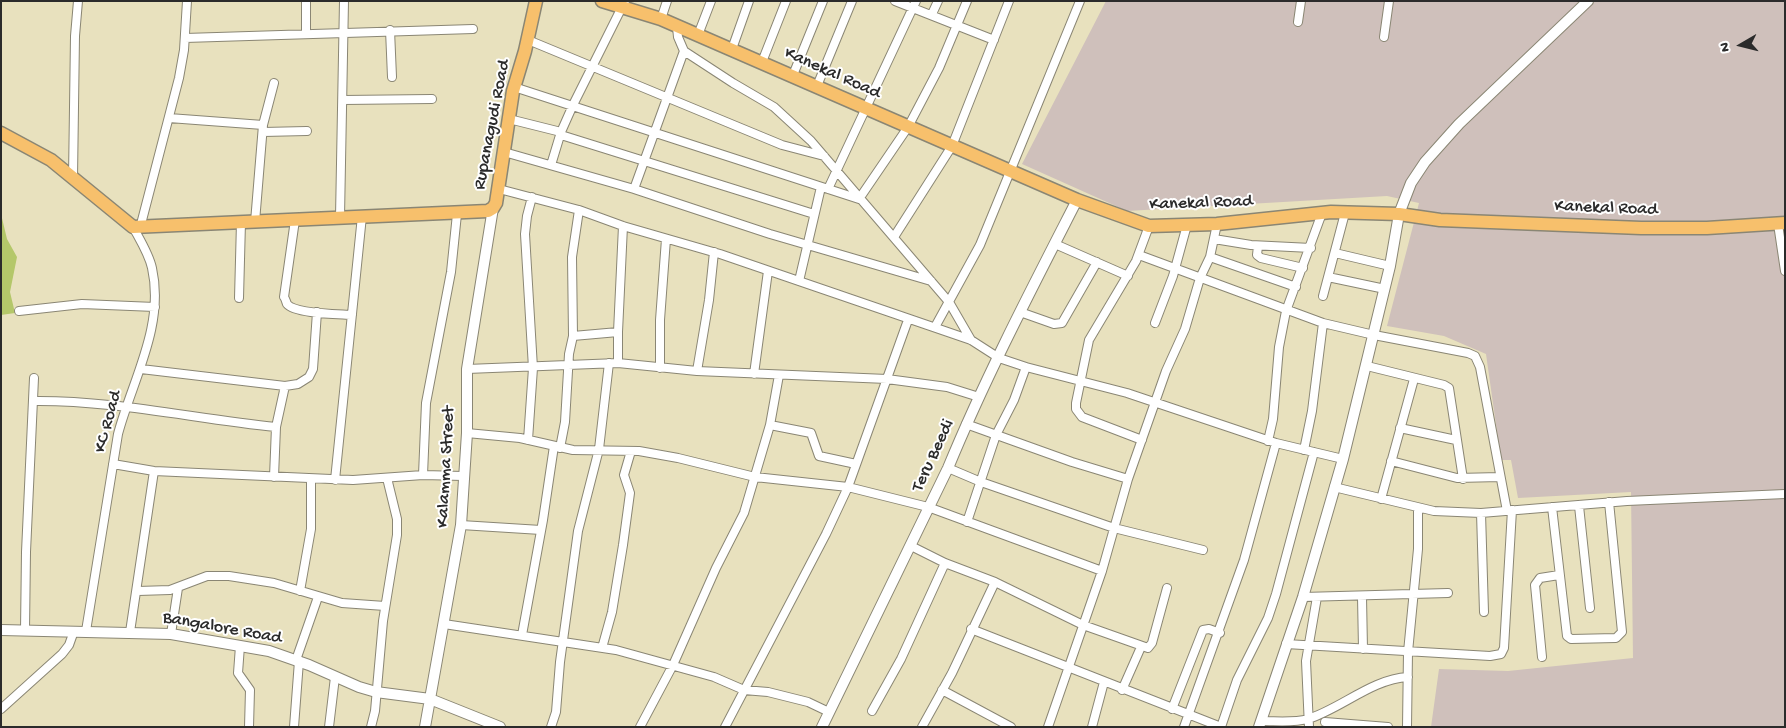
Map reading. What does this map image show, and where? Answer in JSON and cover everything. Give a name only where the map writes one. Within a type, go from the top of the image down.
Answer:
[{"type":"main road","name":"Rupanagudi Road","points":[[137,227],[362,216],[459,214],[494,208],[499,189],[514,87],[528,40],[536,1]]},
{"type":"main road","name":"Kanekal Road","points":[[602,1],[623,4],[661,19],[1077,200],[1148,226],[1217,224],[1322,213],[1399,214],[1440,220],[1641,228],[1707,228],[1782,224]]},
{"type":"main road","points":[[1,133],[51,160],[137,227]]},
{"type":"street","points":[[73,178],[75,36],[78,1]]},
{"type":"street","points":[[137,227],[179,78],[185,38],[187,1]]},
{"type":"street","points":[[306,1],[306,33]]},
{"type":"street","points":[[340,217],[344,1]]},
{"type":"street","points":[[661,19],[667,1]]},
{"type":"street","points":[[698,35],[711,1]]},
{"type":"street","points":[[732,49],[749,1]]},
{"type":"street","points":[[762,62],[786,1]]},
{"type":"street","points":[[793,75],[823,1]]},
{"type":"street","points":[[817,86],[852,1]]},
{"type":"street","points":[[895,1],[915,5],[994,40]]},
{"type":"street","points":[[932,14],[938,1]]},
{"type":"street","points":[[858,199],[908,128],[939,68],[967,1]]},
{"type":"street","points":[[894,237],[952,146],[1009,1]]},
{"type":"street","points":[[935,327],[980,245],[1080,1]]},
{"type":"street","points":[[1298,22],[1301,1]]},
{"type":"street","points":[[1384,37],[1389,1]]},
{"type":"street","points":[[1388,727],[1325,720],[1309,723],[1260,724],[1303,597],[1343,459],[1385,289],[1399,214],[1411,183],[1425,162],[1453,131],[1588,1]]},
{"type":"street","points":[[552,165],[572,105],[623,4]]},
{"type":"street","points":[[799,281],[814,214],[825,188],[837,172],[915,5]]},
{"type":"street","points":[[677,27],[678,38],[684,51],[774,107],[824,156],[858,199],[894,237],[949,302],[970,340]]},
{"type":"street","points":[[185,38],[344,31],[473,29]]},
{"type":"street","points":[[390,30],[392,76]]},
{"type":"street","points":[[528,40],[668,96],[782,145],[824,156]]},
{"type":"street","points":[[634,189],[684,51]]},
{"type":"street","points":[[255,222],[263,128],[274,83]]},
{"type":"street","points":[[514,87],[858,199]]},
{"type":"street","points":[[343,100],[432,99]]},
{"type":"street","points":[[169,118],[306,131]]},
{"type":"street","points":[[509,119],[814,214]]},
{"type":"street","points":[[504,152],[634,189],[807,245],[931,281]]},
{"type":"street","points":[[499,189],[579,210],[623,226],[714,252],[908,320],[935,327],[970,340],[999,358],[1026,367],[1080,380],[1268,441],[1343,459]]},
{"type":"street","points":[[528,440],[533,368],[525,234],[526,216],[532,197]]},
{"type":"street","name":"Teru Beedi","points":[[822,727],[948,468],[966,424],[1020,312],[1077,200]]},
{"type":"street","name":"Kalamma Street","points":[[425,727],[461,526],[467,433],[468,370],[494,208]]},
{"type":"street","points":[[522,635],[557,447],[564,422],[568,366],[573,336],[572,257],[579,210]]},
{"type":"street","points":[[1268,441],[1273,418],[1279,347],[1286,311],[1311,248],[1322,213]]},
{"type":"street","points":[[1323,296],[1345,213]]},
{"type":"street","points":[[424,475],[426,403],[451,272],[459,214]]},
{"type":"street","points":[[335,480],[362,216]]},
{"type":"street","points":[[295,220],[284,297],[287,304],[292,308],[352,315]]},
{"type":"street","points":[[239,298],[241,222]]},
{"type":"street","points":[[1048,727],[1102,571],[1128,479],[1166,371],[1178,346],[1200,278],[1210,257],[1217,224]]},
{"type":"street","points":[[1782,224],[1785,271]]},
{"type":"street","points":[[1155,324],[1188,225]]},
{"type":"street","points":[[618,364],[623,226]]},
{"type":"street","points":[[1142,440],[1082,417],[1076,409],[1080,380],[1093,331],[1139,256],[1148,226]]},
{"type":"street","name":"KC Road","points":[[86,631],[113,464],[125,407],[141,369],[154,307],[152,267],[137,227]]},
{"type":"street","points":[[660,368],[660,320],[666,239]]},
{"type":"street","points":[[1214,239],[1258,246],[1311,248]]},
{"type":"street","points":[[1055,244],[1128,276]]},
{"type":"street","points":[[1258,246],[1257,255],[1261,258],[1303,268]]},
{"type":"street","points":[[697,371],[709,300],[714,252]]},
{"type":"street","points":[[1335,253],[1390,266]]},
{"type":"street","points":[[1139,256],[1323,323],[1468,353],[1475,356],[1480,367],[1500,477],[1509,511],[1504,648],[1501,654],[1490,656],[1286,644]]},
{"type":"street","points":[[1210,257],[1296,286]]},
{"type":"street","points":[[1020,312],[1054,324],[1062,322],[1098,262]]},
{"type":"street","points":[[754,374],[768,271]]},
{"type":"street","points":[[1328,277],[1385,289]]},
{"type":"street","points":[[19,311],[82,304],[154,307]]},
{"type":"street","points":[[141,369],[285,386],[298,384],[309,377],[313,369],[317,312]]},
{"type":"street","points":[[725,727],[817,552],[848,487],[908,320]]},
{"type":"street","points":[[1304,450],[1314,401],[1323,323]]},
{"type":"street","points":[[573,336],[618,332]]},
{"type":"street","points":[[468,370],[609,363],[697,371],[887,378],[947,387],[979,397]]},
{"type":"street","points":[[551,727],[556,712],[578,531],[599,450],[609,363]]},
{"type":"street","points":[[1367,366],[1444,385],[1449,388],[1463,479]]},
{"type":"street","points":[[967,522],[996,435],[1014,400],[1026,367]]},
{"type":"street","points":[[640,727],[673,665],[716,568],[744,513],[770,425],[779,375]]},
{"type":"street","points":[[25,630],[26,552],[34,378]]},
{"type":"street","points":[[1381,499],[1414,379]]},
{"type":"street","points":[[274,477],[276,427],[285,386]]},
{"type":"street","points":[[33,401],[125,407],[276,427]]},
{"type":"street","points":[[966,424],[1072,462],[1128,479]]},
{"type":"street","points":[[770,425],[811,433],[819,456],[856,464]]},
{"type":"street","points":[[1400,428],[1456,440]]},
{"type":"street","points":[[467,433],[528,440],[557,447],[631,451],[678,458],[755,477],[848,487],[928,507],[1102,571]]},
{"type":"street","points":[[1184,727],[1220,633],[1244,560],[1276,443]]},
{"type":"street","points":[[602,648],[612,612],[622,554],[630,493],[624,475],[631,451]]},
{"type":"street","points":[[971,630],[1221,727],[1237,680],[1268,618],[1314,452]]},
{"type":"street","points":[[1391,461],[1463,479],[1500,477]]},
{"type":"street","points":[[113,464],[154,470],[335,480],[424,475],[463,476]]},
{"type":"street","points":[[948,468],[981,482],[1114,528],[1203,550]]},
{"type":"street","points":[[130,632],[138,591],[154,470]]},
{"type":"street","points":[[371,727],[385,606],[397,527],[387,478]]},
{"type":"street","points":[[300,591],[311,529],[311,479]]},
{"type":"street","points":[[1334,487],[1418,508],[1481,513],[1609,502],[1785,494]]},
{"type":"street","points":[[1552,507],[1566,632],[1569,639],[1616,638],[1620,636],[1621,621],[1609,502]]},
{"type":"street","points":[[1579,506],[1590,608]]},
{"type":"street","points":[[1407,727],[1408,652],[1414,595],[1418,508]]},
{"type":"street","points":[[1481,513],[1484,612]]},
{"type":"street","points":[[461,526],[541,530]]},
{"type":"street","points":[[910,546],[945,563],[995,582],[1083,624],[1141,647],[1148,648],[1152,643],[1167,588]]},
{"type":"street","points":[[872,711],[900,659],[945,563]]},
{"type":"street","points":[[1542,657],[1535,585],[1540,578],[1559,574]]},
{"type":"street","points":[[138,591],[178,588],[208,576],[229,576],[250,578],[342,602],[385,606]]},
{"type":"street","points":[[922,727],[995,582]]},
{"type":"street","points":[[171,634],[178,588]]},
{"type":"street","points":[[1303,597],[1362,597],[1448,593]]},
{"type":"street","points":[[294,727],[297,661],[318,596]]},
{"type":"street","points":[[1309,723],[1306,661],[1317,597]]},
{"type":"street","points":[[1362,597],[1363,649]]},
{"type":"street","points":[[444,624],[602,648],[714,677],[744,690],[789,696],[829,712]]},
{"type":"street","points":[[1172,709],[1202,630],[1210,629],[1220,633]]},
{"type":"street","name":"Bangalore Road","points":[[1,630],[171,634],[269,651],[376,692],[430,699],[500,727]]},
{"type":"street","points":[[1,709],[62,654],[69,645],[74,631]]},
{"type":"street","points":[[240,646],[238,673],[250,690],[249,727]]},
{"type":"street","points":[[1122,690],[1141,647]]},
{"type":"street","points":[[1325,720],[1387,681],[1408,676]]},
{"type":"street","points":[[329,727],[335,677]]},
{"type":"street","points":[[1092,727],[1104,682]]},
{"type":"street","points":[[942,690],[1011,727]]},
{"type":"street","points":[[992,727],[995,717]]},
{"type":"shaded area","points":[[1106,1],[1785,1],[1785,727],[1431,727],[1439,669],[1508,671],[1633,658],[1631,492],[1518,498],[1511,460],[1501,460],[1486,354],[1444,336],[1387,326],[1419,203],[1387,196],[1127,211],[1022,164]]},
{"type":"green space","points":[[1,214],[7,239],[17,257],[10,292],[15,313],[1,315]]}]
